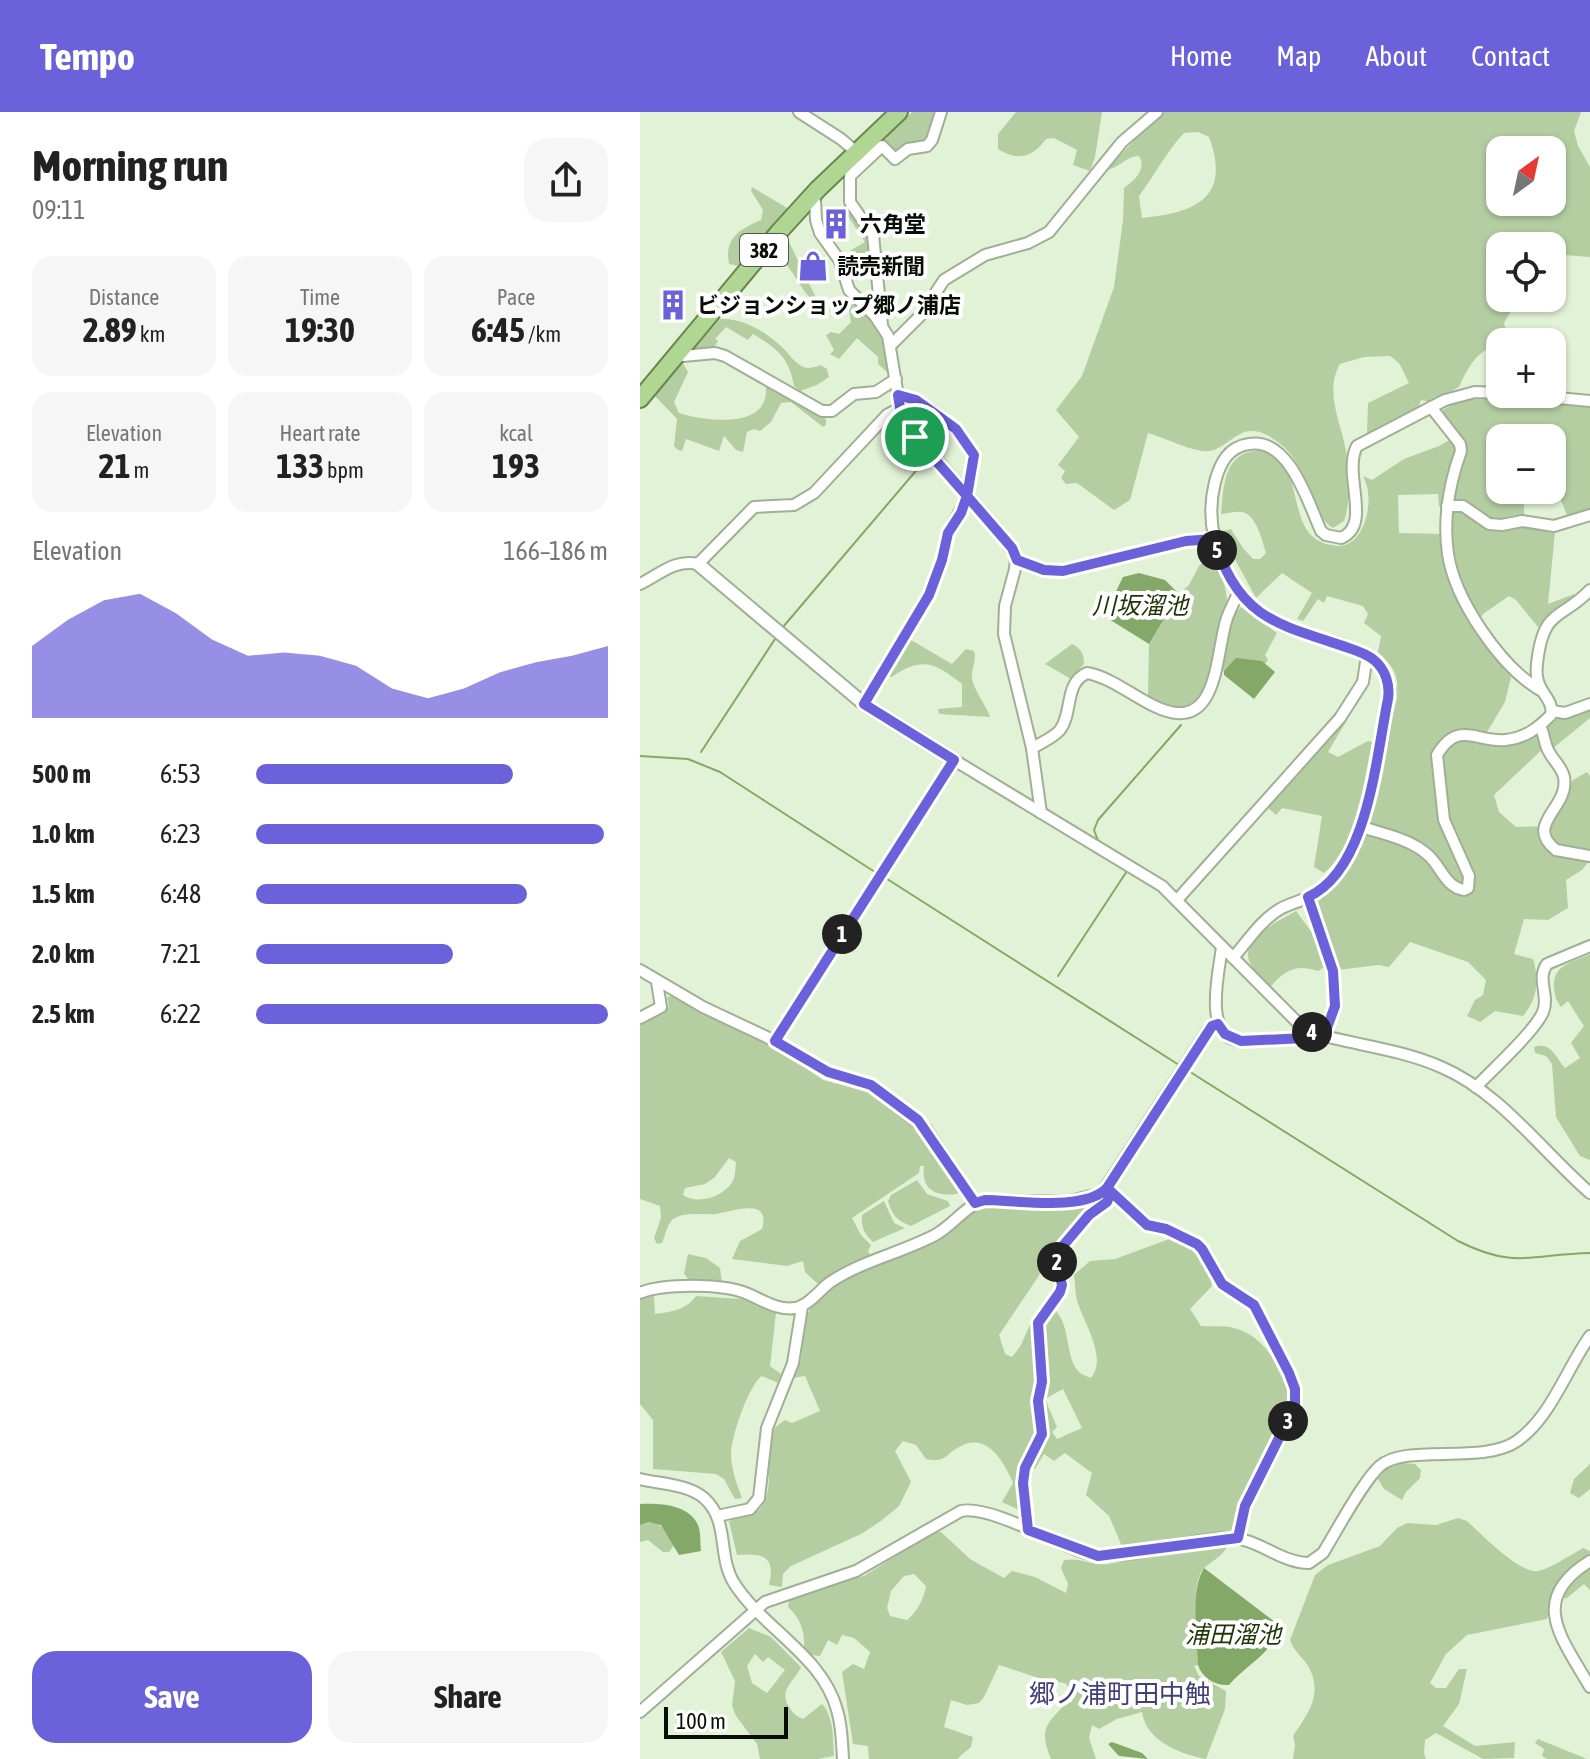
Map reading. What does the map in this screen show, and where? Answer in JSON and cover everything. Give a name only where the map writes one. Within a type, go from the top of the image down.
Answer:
[{"type":"highway","name":"382","points":[[640,399],[812,196],[899,112]]},
{"type":"street","points":[[799,112],[856,152]]},
{"type":"street","points":[[941,112],[927,146],[908,149],[895,159],[882,146],[850,176],[850,202],[873,235],[882,325],[891,345],[900,408],[915,437],[1012,548],[1017,560],[1005,606],[1004,634],[1032,748],[1041,813]]},
{"type":"street","points":[[891,345],[921,315],[944,280],[985,255],[1028,243],[1049,232],[1122,142],[1157,112]]},
{"type":"street","points":[[812,196],[820,233],[840,261],[849,290],[882,325]]},
{"type":"street","points":[[678,353],[683,356],[715,353],[725,356],[822,411],[832,411],[854,394],[876,392],[896,379]]},
{"type":"street","points":[[1233,958],[1268,918],[1280,909],[1323,890],[1332,880],[1362,827],[1390,690],[1381,668],[1367,655],[1282,626],[1259,611],[1239,592],[1223,564],[1214,539],[1212,507],[1220,465],[1236,448],[1255,443],[1276,449],[1285,457],[1321,531],[1334,537],[1348,535],[1357,515],[1352,458],[1357,446],[1461,394],[1486,393]]},
{"type":"street","points":[[864,704],[929,595],[948,533],[961,513],[967,496],[974,455],[956,429],[916,400],[898,395]]},
{"type":"street","points":[[1566,399],[1590,401]]},
{"type":"street","points":[[1431,407],[1453,434],[1461,451],[1447,506],[1448,556],[1466,604],[1493,648],[1542,691]]},
{"type":"street","points":[[698,564],[754,507],[794,505],[814,493],[887,415],[900,408]]},
{"type":"street","points":[[1447,506],[1463,506],[1489,524],[1496,525],[1522,521],[1554,526],[1590,515]]},
{"type":"street","points":[[1017,560],[1044,570],[1063,571],[1186,541],[1214,539]]},
{"type":"street","points":[[640,584],[684,561],[698,564],[864,704],[1149,878],[1177,900],[1283,1011],[1311,1032],[1442,1067],[1476,1087],[1590,1193]]},
{"type":"street","points":[[1552,711],[1536,673],[1544,630],[1550,619],[1590,590]]},
{"type":"street","points":[[1032,748],[1060,730],[1072,687],[1087,673],[1170,713],[1185,713],[1199,706],[1211,689],[1226,621],[1239,592]]},
{"type":"street","points":[[1177,900],[1340,718],[1363,682],[1367,655]]},
{"type":"street","points":[[1552,711],[1565,713],[1590,704]]},
{"type":"street","points":[[1362,827],[1407,842],[1426,853],[1449,884],[1464,890],[1468,888],[1469,876],[1444,820],[1437,755],[1460,734],[1495,741],[1529,734],[1552,711]]},
{"type":"street","points":[[1540,726],[1549,751],[1564,775],[1561,799],[1544,825],[1543,833],[1556,850],[1590,856]]},
{"type":"street","points":[[775,1041],[954,760]]},
{"type":"street","points":[[1308,897],[1333,971],[1335,1006],[1324,1036]]},
{"type":"street","points":[[1476,1087],[1541,1016],[1546,996],[1542,974],[1547,964],[1590,946]]},
{"type":"street","points":[[1222,947],[1216,1003],[1218,1024],[1225,1034],[1241,1041],[1305,1038],[1311,1032]]},
{"type":"street","points":[[640,970],[703,1007],[775,1041],[828,1072],[871,1085],[918,1120],[975,1203]]},
{"type":"street","points":[[640,1018],[661,1007],[657,982]]},
{"type":"street","points":[[1028,1530],[1023,1483],[1025,1468],[1042,1434],[1038,1401],[1042,1369],[1038,1323],[1060,1292],[1062,1285],[1057,1263],[1062,1247],[1089,1215],[1107,1202],[1109,1190],[1183,1067],[1208,1030],[1218,1024]]},
{"type":"street","points":[[717,1516],[750,1509],[759,1498],[767,1428],[793,1363],[802,1307],[829,1283],[849,1271],[934,1235],[975,1203],[985,1200],[1066,1202],[1109,1190]]},
{"type":"street","points":[[1109,1190],[1147,1225],[1166,1229],[1202,1249],[1222,1284],[1254,1305],[1295,1389],[1295,1406],[1245,1506],[1238,1538]]},
{"type":"street","points":[[640,1293],[670,1287],[726,1289],[747,1293],[776,1307],[802,1307]]},
{"type":"street","points":[[640,1712],[765,1602],[856,1571],[961,1511],[975,1510],[1098,1556],[1238,1538],[1293,1561],[1316,1561],[1371,1477],[1385,1463],[1399,1457],[1490,1452],[1517,1441],[1543,1414],[1590,1336]]},
{"type":"street","points":[[640,1479],[700,1495],[717,1516],[722,1527],[725,1562],[730,1574],[756,1609],[813,1666],[827,1687],[837,1708],[843,1759]]},
{"type":"street","points":[[640,1492],[652,1482]]},
{"type":"street","points":[[1590,1561],[1573,1572],[1564,1583],[1553,1613],[1558,1630],[1590,1687]]},
{"type":"shaded area","points":[[912,112],[934,112],[929,134],[924,141],[904,145],[895,154],[883,141]]},
{"type":"shaded area","points":[[1016,112],[1102,112],[1090,171],[1073,165],[1077,150],[1054,138],[1046,139],[1025,156],[998,149],[998,134]]},
{"type":"shaded area","points":[[1162,112],[1581,112],[1574,131],[1578,146],[1590,167],[1590,257],[1566,255],[1566,232],[1486,232],[1486,312],[1511,312],[1504,323],[1505,328],[1486,328],[1486,350],[1473,362],[1459,387],[1430,402],[1421,400],[1418,409],[1367,434],[1368,403],[1409,383],[1399,363],[1390,356],[1364,357],[1340,364],[1333,385],[1347,459],[1349,495],[1344,521],[1333,528],[1320,514],[1292,456],[1269,436],[1256,431],[1237,436],[1212,451],[1188,448],[1148,433],[1130,500],[1114,510],[1077,483],[1066,484],[1061,478],[1065,471],[1058,465],[1079,437],[1056,410],[1082,376],[1114,287],[1124,188],[1139,174],[1142,165],[1139,156],[1106,170]],"holes":[[[1198,132],[1209,137],[1216,175],[1212,189],[1204,199],[1178,212],[1142,218],[1139,196],[1184,133]]]},
{"type":"shaded area","points":[[752,187],[789,209],[740,266],[729,264],[731,241],[746,227],[761,220],[763,210],[751,191]]},
{"type":"shaded area","points":[[848,206],[870,236],[873,265],[867,268],[866,263],[847,269],[843,255],[865,242],[842,207]]},
{"type":"shaded area","points":[[789,242],[817,300],[809,296],[787,266],[776,257]]},
{"type":"shaded area","points":[[847,297],[878,329],[885,348],[888,373],[878,364],[878,357],[857,338],[839,359],[830,354],[834,350],[826,335],[831,332],[839,334],[851,322],[849,310],[835,303]]},
{"type":"shaded area","points":[[720,319],[754,327],[776,342],[800,365],[808,368],[821,365],[827,369],[829,377],[800,391],[794,386],[789,368],[776,350],[753,334],[748,340],[726,327],[715,339],[718,341],[712,351],[693,351]]},
{"type":"shaded area","points":[[681,360],[688,372],[674,402],[679,413],[721,420],[750,415],[760,408],[765,397],[765,382],[826,419],[826,425],[823,427],[791,402],[781,403],[771,422],[760,431],[754,429],[747,432],[743,452],[736,450],[724,436],[719,451],[686,439],[682,451],[678,450],[674,446],[677,419],[654,395]]},
{"type":"shaded area","points":[[1471,399],[1486,399],[1486,408],[1566,408],[1566,402],[1580,402],[1590,408],[1590,510],[1567,515],[1562,504],[1566,504],[1566,424],[1486,424],[1486,504],[1524,504],[1524,517],[1556,522],[1548,604],[1574,594],[1575,598],[1552,611],[1538,627],[1509,596],[1483,614],[1474,628],[1511,677],[1505,702],[1481,742],[1507,746],[1516,744],[1559,718],[1590,706],[1590,718],[1552,749],[1549,743],[1494,795],[1499,812],[1516,827],[1548,826],[1573,780],[1587,772],[1590,776],[1590,860],[1582,870],[1566,880],[1568,908],[1548,920],[1524,919],[1514,954],[1533,959],[1535,967],[1536,989],[1528,1010],[1523,1016],[1495,1011],[1480,1022],[1467,1016],[1475,1000],[1483,995],[1486,980],[1468,962],[1410,942],[1389,967],[1378,965],[1338,970],[1316,902],[1348,868],[1367,825],[1397,698],[1396,677],[1378,652],[1381,636],[1364,623],[1368,614],[1363,606],[1327,596],[1324,603],[1318,599],[1303,621],[1297,619],[1312,593],[1282,573],[1256,598],[1220,532],[1231,529],[1253,559],[1260,559],[1266,553],[1252,518],[1240,512],[1221,514],[1226,477],[1234,461],[1249,452],[1266,451],[1278,456],[1286,466],[1304,524],[1311,535],[1326,544],[1346,545],[1358,535],[1366,518],[1369,501],[1363,476],[1372,480],[1404,459],[1460,434],[1443,410],[1454,403]],"holes":[[[1438,494],[1439,506],[1450,509],[1447,534],[1399,533],[1398,495]]]},
{"type":"shaded area","points":[[1208,558],[1224,582],[1227,610],[1234,615],[1241,607],[1277,633],[1265,655],[1268,660],[1265,664],[1236,659],[1224,671],[1213,672],[1195,701],[1188,706],[1171,708],[1148,696],[1149,644],[1179,594]]},
{"type":"shaded area","points":[[911,640],[952,664],[966,649],[974,651],[972,679],[990,717],[939,714],[938,709],[962,707],[962,684],[936,667],[920,664],[887,677]]},
{"type":"shaded area","points":[[1072,644],[1081,652],[1084,664],[1071,679],[1045,664]]},
{"type":"shaded area","points":[[1346,718],[1328,752],[1338,757],[1368,741],[1372,742],[1352,830],[1335,861],[1324,873],[1314,867],[1322,816],[1282,808],[1276,815],[1266,806]]},
{"type":"shaded area","points":[[1296,911],[1316,938],[1326,966],[1318,971],[1304,968],[1292,970],[1271,986],[1253,968],[1248,952],[1264,930]]},
{"type":"shaded area","points":[[1590,954],[1590,1160],[1580,1156],[1556,1117],[1552,1064],[1546,1056],[1535,1053],[1534,1047],[1549,1048],[1565,1068],[1580,1058],[1571,1043],[1584,1026],[1568,1001],[1561,1007],[1559,1005],[1554,980],[1565,965]]},
{"type":"shaded area","points":[[671,996],[779,1049],[823,1080],[877,1094],[911,1122],[961,1193],[946,1195],[933,1191],[925,1182],[924,1166],[920,1166],[919,1173],[852,1218],[861,1235],[871,1245],[868,1251],[871,1256],[819,1285],[805,1272],[803,1261],[787,1266],[732,1259],[740,1241],[762,1229],[764,1219],[756,1209],[677,1217],[669,1225],[662,1243],[657,1244],[654,1238],[661,1218],[660,1206],[640,1199],[640,1025],[669,1007],[667,997]],"holes":[[[729,1158],[736,1162],[733,1180],[723,1192],[703,1199],[683,1195],[685,1188],[705,1184],[715,1177]]]},
{"type":"shaded area","points":[[917,1180],[927,1194],[948,1201],[950,1206],[911,1226],[896,1217],[888,1201],[891,1195]]},
{"type":"shaded area","points":[[884,1201],[894,1223],[905,1228],[873,1242],[864,1230],[862,1215]]},
{"type":"shaded area","points":[[986,1204],[1086,1205],[1089,1209],[1050,1252],[1038,1277],[999,1335],[1005,1354],[1012,1357],[1033,1318],[1054,1309],[1063,1324],[1074,1365],[1080,1373],[1091,1378],[1096,1370],[1096,1350],[1077,1300],[1074,1275],[1090,1261],[1115,1259],[1172,1238],[1187,1246],[1204,1262],[1212,1286],[1190,1309],[1201,1326],[1222,1326],[1246,1332],[1266,1348],[1280,1370],[1292,1407],[1251,1484],[1235,1527],[1231,1531],[1123,1549],[1109,1516],[1086,1495],[1092,1473],[1065,1453],[1054,1461],[1044,1454],[1035,1469],[1020,1464],[1023,1508],[1019,1510],[1002,1502],[1013,1483],[1005,1466],[986,1446],[969,1443],[942,1459],[933,1460],[926,1459],[916,1445],[903,1441],[895,1451],[911,1482],[899,1506],[861,1534],[791,1566],[783,1574],[782,1587],[769,1585],[769,1562],[760,1556],[737,1555],[729,1521],[756,1512],[765,1502],[769,1481],[769,1446],[775,1427],[785,1420],[792,1423],[820,1411],[805,1376],[793,1378],[801,1360],[805,1325],[811,1308],[823,1292],[838,1281],[855,1271],[929,1243],[946,1234]],"holes":[[[1063,1389],[1082,1428],[1057,1439],[1052,1432],[1057,1427],[1045,1399]]]},
{"type":"shaded area","points":[[688,1254],[706,1258],[720,1268],[722,1283],[689,1280],[684,1274]]},
{"type":"shaded area","points":[[654,1296],[655,1314],[683,1307],[696,1296],[741,1299],[776,1313],[770,1366],[781,1374],[778,1383],[762,1376],[757,1381],[737,1424],[732,1446],[732,1465],[742,1498],[735,1499],[724,1479],[716,1474],[653,1469],[653,1420],[640,1404],[640,1300]]},
{"type":"shaded area","points":[[1403,1463],[1415,1464],[1421,1470],[1420,1478],[1402,1500],[1384,1489],[1378,1479],[1386,1469]]},
{"type":"shaded area","points":[[1590,1464],[1590,1489],[1579,1498],[1570,1493],[1574,1479]]},
{"type":"shaded area","points":[[1458,1518],[1467,1521],[1522,1567],[1531,1570],[1549,1567],[1583,1548],[1590,1551],[1590,1590],[1584,1584],[1567,1598],[1552,1601],[1547,1619],[1467,1635],[1446,1654],[1430,1683],[1436,1688],[1446,1688],[1459,1669],[1467,1669],[1459,1704],[1443,1726],[1475,1746],[1515,1742],[1514,1758],[1483,1759],[1436,1733],[1425,1740],[1426,1759],[1293,1759],[1293,1736],[1312,1703],[1315,1686],[1308,1666],[1290,1640],[1315,1575],[1328,1565],[1380,1546],[1397,1528],[1407,1523],[1436,1525]]},
{"type":"shaded area","points":[[649,1522],[658,1524],[667,1533],[674,1545],[669,1552],[663,1552],[648,1540],[640,1542],[640,1525]]},
{"type":"shaded area","points":[[934,1532],[941,1532],[970,1559],[1004,1578],[1012,1571],[1035,1577],[1066,1593],[1068,1584],[1061,1568],[1064,1560],[1108,1564],[1185,1547],[1227,1547],[1200,1574],[1196,1594],[1198,1665],[1194,1666],[1199,1676],[1226,1691],[1225,1709],[1206,1759],[1175,1750],[1157,1738],[1150,1731],[1142,1712],[1117,1719],[1099,1729],[1092,1725],[1089,1738],[1096,1759],[1051,1759],[1045,1741],[1046,1728],[1066,1703],[1072,1702],[1071,1690],[1065,1683],[999,1665],[979,1703],[967,1705],[951,1700],[944,1727],[973,1737],[971,1747],[957,1759],[869,1759],[868,1746],[853,1744],[842,1672],[853,1664],[864,1669],[870,1652],[854,1638],[842,1635],[837,1645],[828,1640],[820,1656],[812,1655],[804,1649],[801,1626],[788,1607],[789,1601],[864,1576]],"holes":[[[914,1574],[926,1586],[920,1605],[907,1620],[890,1616],[887,1608],[891,1591],[904,1576]]]},
{"type":"shaded area","points":[[749,1628],[771,1637],[801,1667],[785,1694],[788,1705],[794,1714],[803,1719],[822,1704],[831,1722],[834,1756],[760,1759],[757,1744],[732,1706],[735,1681],[721,1652]],"holes":[[[755,1654],[763,1662],[768,1657],[785,1670],[767,1693],[752,1683],[747,1666]]]},
{"type":"shaded area","points":[[1538,1739],[1587,1759],[1547,1759],[1542,1756],[1544,1749],[1535,1743]]},
{"type":"water","name":"川坂溜池","points":[[1139,573],[1165,580],[1179,594],[1149,644],[1104,616],[1123,577]]},
{"type":"water","points":[[1236,658],[1262,661],[1275,672],[1254,699],[1224,675]]},
{"type":"water","points":[[640,1504],[664,1505],[688,1513],[698,1525],[701,1551],[679,1555],[661,1525],[649,1522],[640,1525]]},
{"type":"water","name":"浦田溜池","points":[[1204,1568],[1279,1625],[1271,1644],[1229,1685],[1210,1680],[1198,1665],[1196,1601]]},
{"type":"water","points":[[1112,1742],[1142,1753],[1148,1759],[1119,1756],[1108,1744]]},
{"type":"waterway","points":[[783,627],[926,459],[897,423]]},
{"type":"waterway","points":[[701,752],[777,636]]},
{"type":"waterway","points":[[1099,843],[1094,830],[1098,820],[1181,725]]},
{"type":"waterway","points":[[640,756],[688,759],[720,772],[878,874]]},
{"type":"waterway","points":[[1058,976],[1127,871]]},
{"type":"waterway","points":[[884,877],[1179,1065]]},
{"type":"waterway","points":[[1187,1070],[1458,1241],[1510,1258],[1590,1253]]},
{"type":"place","name":"六角堂","points":[[836,224]]},
{"type":"place","name":"読売新聞","points":[[813,266]]},
{"type":"place","name":"ビジョンショップ郷ノ浦店","points":[[673,305]]},
{"type":"district","name":"郷ノ浦町田中触","points":[[1120,1694]]},
{"type":"route","points":[[915,437],[900,408],[898,395],[916,400],[964,438],[974,455],[967,496],[1012,548],[1017,560],[1044,570],[1063,571],[1186,541],[1214,539],[1231,581],[1259,611],[1282,626],[1362,653],[1374,660],[1388,680],[1390,690],[1362,827],[1332,880],[1323,890],[1308,897],[1333,971],[1335,1006],[1324,1036],[1311,1032],[1305,1038],[1241,1041],[1225,1034],[1218,1024],[1212,1026],[1107,1188],[1147,1225],[1166,1229],[1202,1249],[1222,1284],[1254,1305],[1295,1389],[1295,1406],[1245,1506],[1238,1538],[1187,1542],[1098,1556],[1028,1530],[1023,1483],[1025,1468],[1042,1434],[1038,1401],[1042,1382],[1038,1323],[1060,1292],[1062,1285],[1057,1263],[1062,1247],[1089,1215],[1107,1202],[1111,1192],[1107,1188],[1092,1197],[1066,1202],[985,1200],[975,1203],[918,1120],[864,1081],[828,1072],[775,1041],[954,760],[864,704],[929,595],[948,533],[961,513],[967,496],[915,437]]}]
